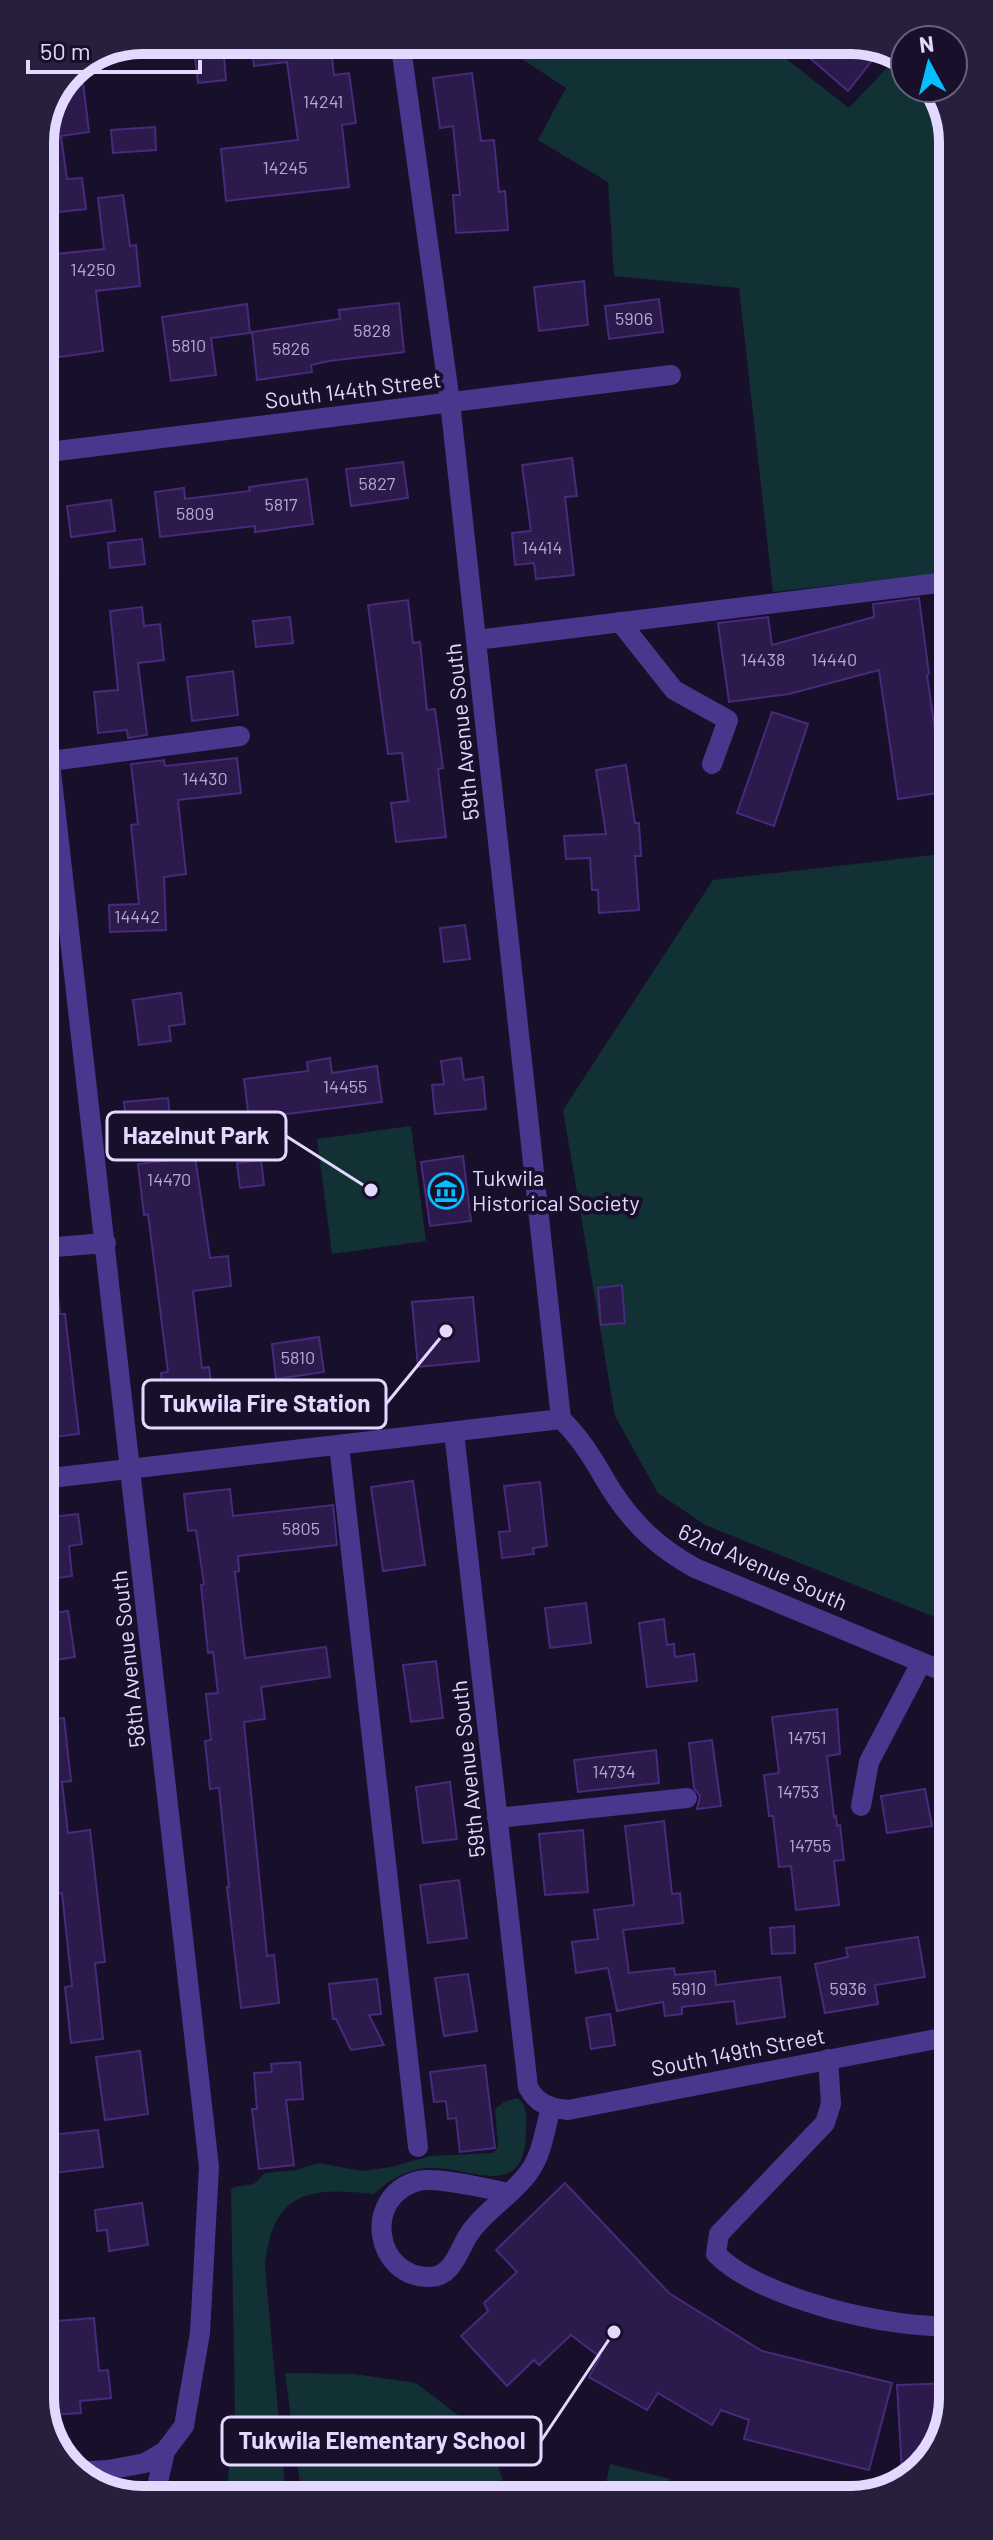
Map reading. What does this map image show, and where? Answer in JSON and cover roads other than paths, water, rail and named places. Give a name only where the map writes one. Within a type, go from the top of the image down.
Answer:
[{"type":"street","name":"59th Avenue South","points":[[402,54],[450,402],[561,1419]]},
{"type":"street","name":"South 144th Street","points":[[54,451],[671,375]]},
{"type":"street","points":[[476,640],[938,583]]},
{"type":"street","points":[[620,622],[674,690],[728,720],[712,764]]},
{"type":"street","points":[[54,761],[240,736]]},
{"type":"street","name":"58th Avenue South","points":[[54,787],[209,2167],[200,2333],[184,2426],[165,2451],[157,2486]]},
{"type":"street","points":[[54,1247],[106,1243]]},
{"type":"street","points":[[54,1477],[561,1419]]},
{"type":"street","name":"62nd Avenue South","points":[[561,1419],[578,1436],[613,1493],[665,1552],[695,1568],[939,1670]]},
{"type":"street","name":"59th Avenue South","points":[[454,1432],[528,2087],[543,2104]]},
{"type":"street","points":[[339,1445],[418,2147]]},
{"type":"street","points":[[861,1806],[869,1762],[921,1663]]},
{"type":"street","points":[[497,1818],[687,1798]]},
{"type":"street","name":"South 149th Street","points":[[543,2104],[568,2110],[939,2038]]},
{"type":"street","points":[[828,2059],[831,2104],[825,2123],[719,2234],[716,2254],[730,2270],[831,2310],[883,2322],[939,2325]]},
{"type":"street","points":[[509,2193],[420,2180],[405,2186],[393,2194],[384,2208],[380,2221],[385,2249],[396,2264],[410,2272],[430,2277],[441,2274],[451,2266],[475,2226],[509,2193],[529,2173],[535,2162],[543,2104]]},
{"type":"street","points":[[94,2471],[145,2463],[165,2451]]},
{"type":"place","name":"Hazelnut Park","points":[[371,1190]]},
{"type":"place","name":"Tukwila Historical Society","points":[[446,1191]]},
{"type":"place","name":"Tukwila Fire Station","points":[[446,1331]]},
{"type":"place","name":"Tukwila Elementary School","points":[[614,2332]]}]
